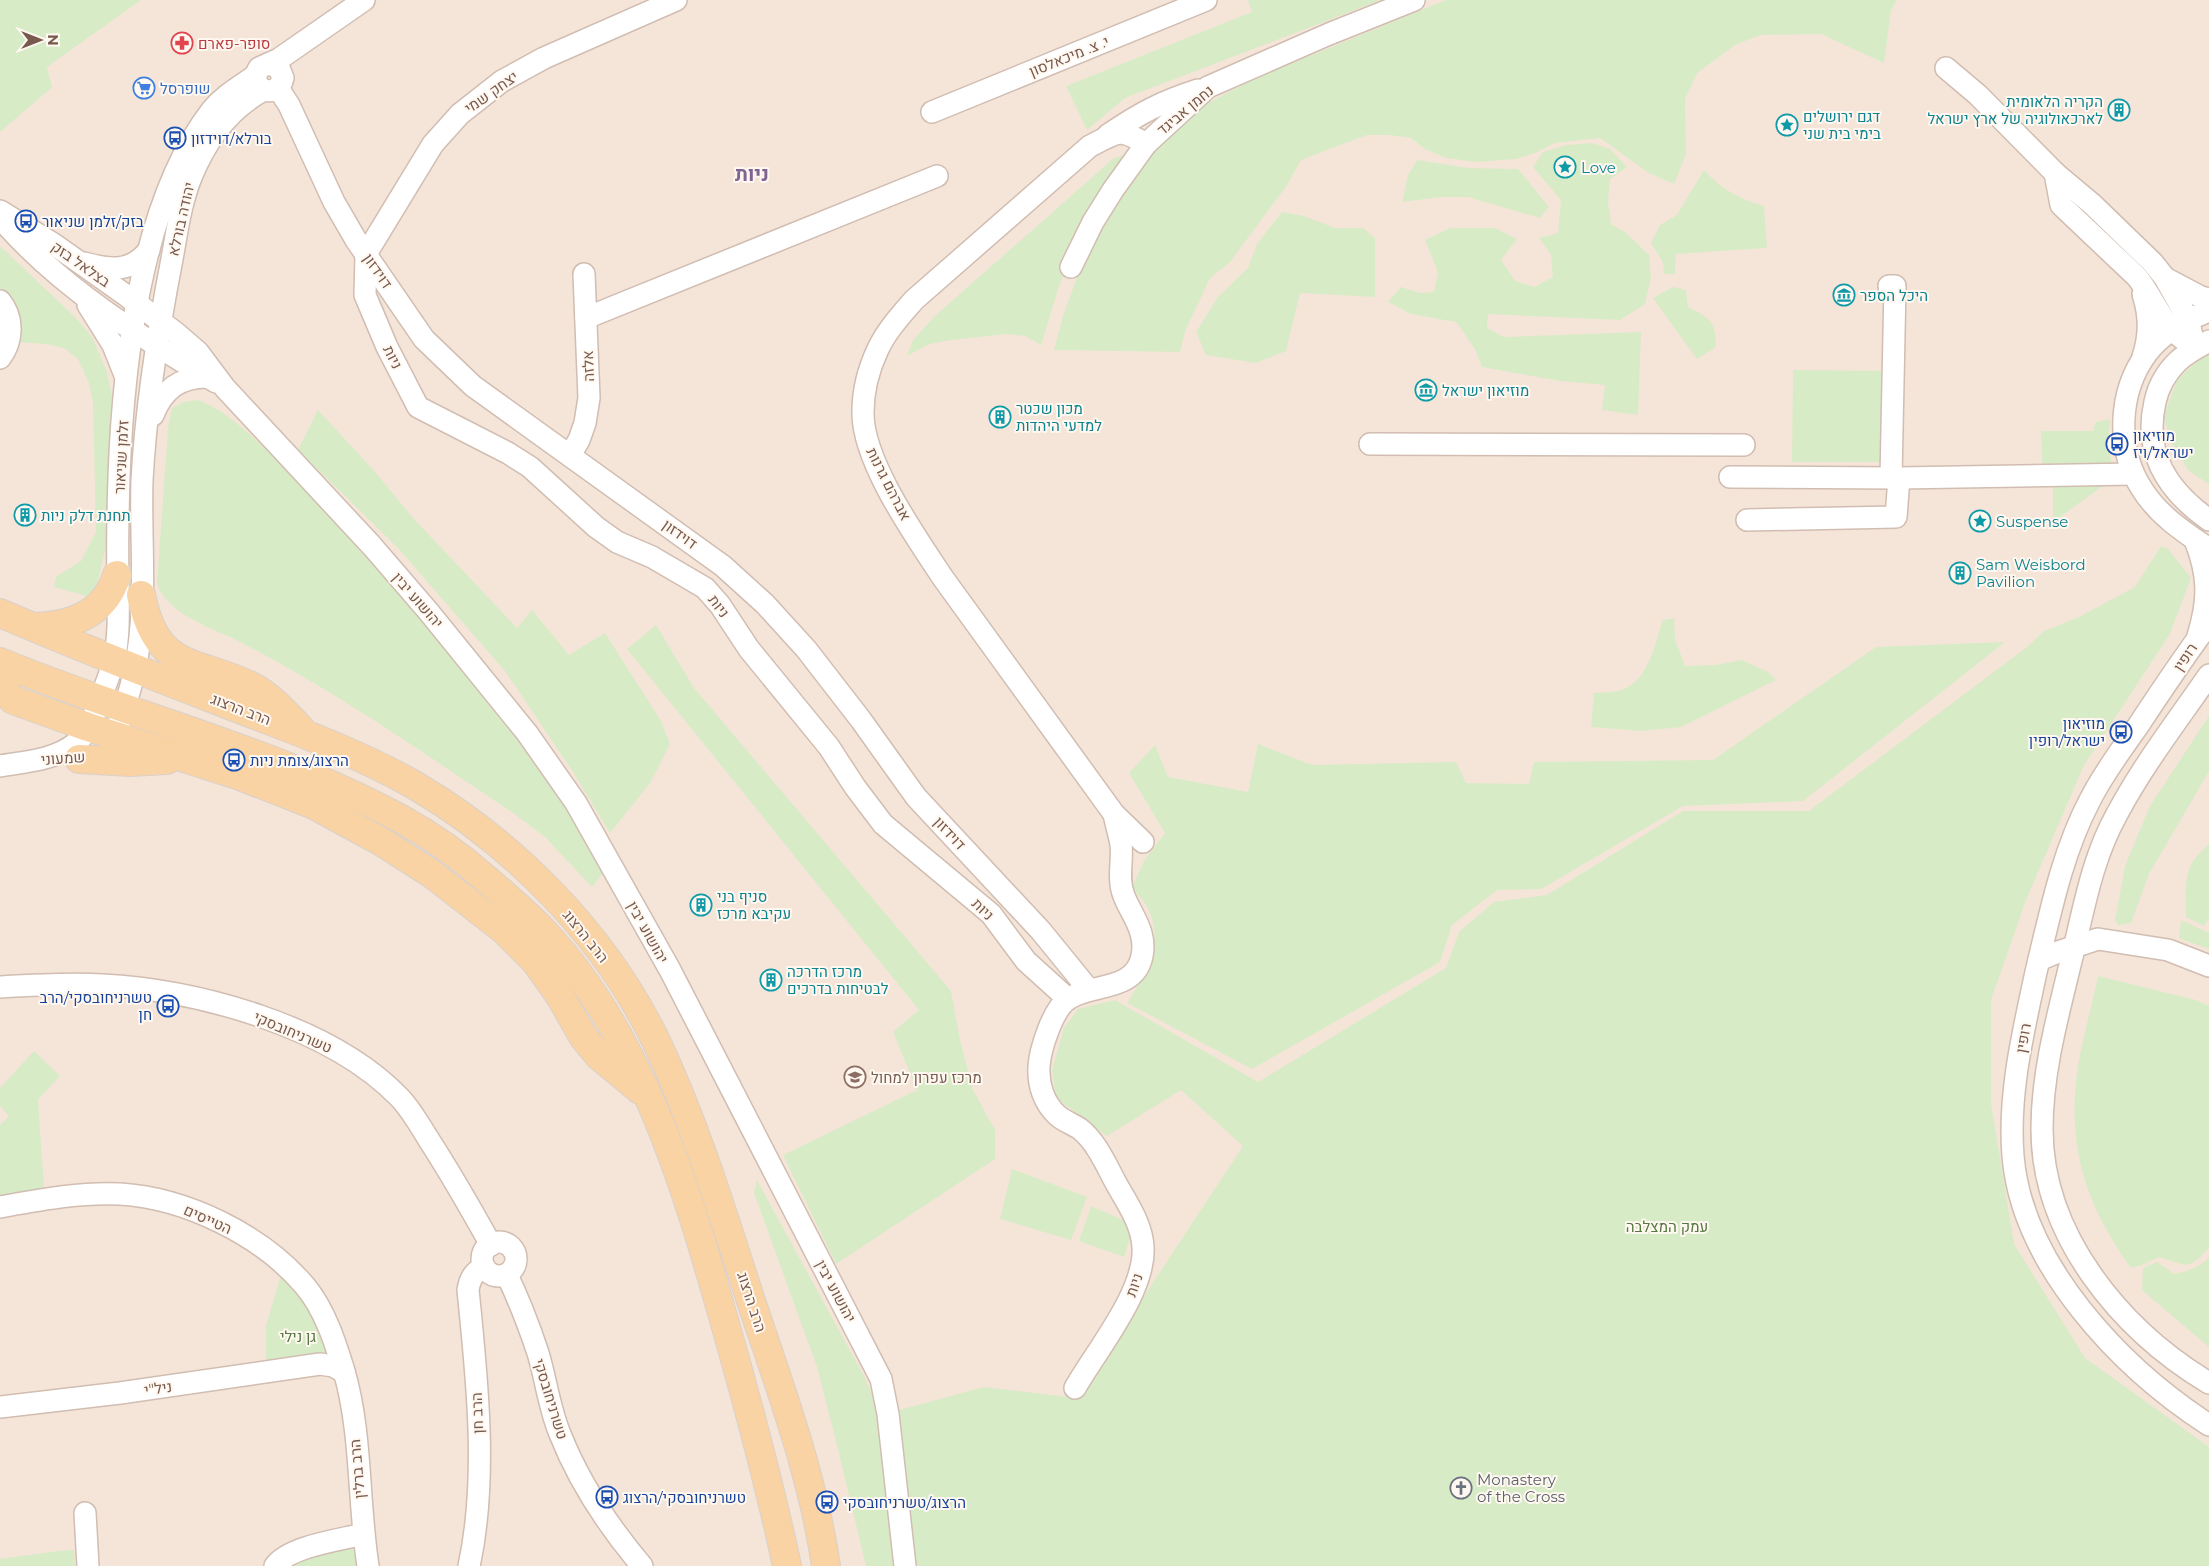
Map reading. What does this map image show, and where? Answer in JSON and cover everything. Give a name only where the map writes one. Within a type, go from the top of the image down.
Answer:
[{"type":"main road","points":[[33,627],[62,625],[89,614],[96,609],[110,592],[118,575]]},
{"type":"main road","points":[[141,595],[152,629],[166,650],[181,660],[253,687],[276,704],[306,735]]},
{"type":"main road","name":"הרב הרצוג","points":[[0,613],[341,749],[415,786],[485,834],[548,890],[592,941],[630,994],[654,1038],[679,1092],[708,1170],[810,1482],[826,1566]]},
{"type":"main road","name":"הרב הרצוג","points":[[0,662],[269,760],[360,798],[403,820],[467,862],[546,934],[584,982],[621,1043],[649,1099],[684,1187],[714,1282],[756,1434],[787,1566]]},
{"type":"main road","points":[[0,685],[12,700],[258,783],[314,804],[382,842],[432,874],[504,930],[529,956],[560,996],[584,1038],[599,1056],[649,1099]]},
{"type":"main road","points":[[79,759],[130,762],[184,759]]},
{"type":"main road","points":[[756,1434],[758,1481],[773,1566]]},
{"type":"street","name":"יהודה בורלא","points":[[157,346],[183,201],[192,175],[205,148],[225,120],[239,106],[336,19],[364,0]]},
{"type":"street","name":"יצחק שמי","points":[[366,254],[433,144],[460,114],[502,81],[544,58],[676,0]]},
{"type":"street","name":"י. צ. מיכאלסון","points":[[932,112],[1206,0]]},
{"type":"street","name":"נחמן אביגד","points":[[1071,267],[1093,222],[1146,144],[1208,87],[1329,34],[1414,0]]},
{"type":"street","points":[[1946,68],[1978,95],[2055,173],[2092,204],[2153,263],[2165,278],[2180,325]]},
{"type":"street","name":"יהודה בורלא","points":[[137,304],[149,250],[168,192],[192,139],[214,108],[228,95],[270,79]]},
{"type":"street","name":"דוידזון","points":[[270,79],[289,105],[334,202],[366,254],[424,339],[473,386],[723,566],[765,604],[806,648],[916,797],[1041,931],[1089,990]]},
{"type":"street","points":[[1090,146],[1146,110],[1168,100],[1208,87]]},
{"type":"street","name":"אברהם גרנות","points":[[1143,842],[1114,814],[943,578],[920,542],[875,460],[866,437],[863,413],[870,368],[878,348],[908,306],[1090,146],[1116,133],[1128,133],[1146,144]]},
{"type":"street","points":[[2055,173],[2061,205],[2137,277],[2180,325],[2202,345],[2178,361],[2166,376],[2156,396],[2151,424],[2153,448],[2158,463],[2186,501],[2209,520]]},
{"type":"street","points":[[586,318],[937,176]]},
{"type":"street","name":"בצלאל בזק","points":[[0,212],[78,261],[161,321]]},
{"type":"street","name":"בצלאל בזק","points":[[0,218],[29,249],[76,290],[132,330]]},
{"type":"street","points":[[78,261],[105,267],[126,268],[142,259],[149,250]]},
{"type":"street","name":"ניות","points":[[366,254],[365,295],[387,347],[418,408],[508,453],[530,467],[596,527],[617,542],[652,558],[705,588],[720,605],[749,650],[829,747],[855,787],[883,824],[991,914],[1026,961],[1068,999],[1058,1010],[1044,1042],[1039,1067],[1041,1086],[1047,1102],[1058,1116],[1081,1130],[1098,1150],[1136,1219],[1143,1247],[1139,1272],[1130,1299],[1075,1388]]},
{"type":"street","name":"אלזה","points":[[570,455],[579,440],[585,422],[589,398],[584,274]]},
{"type":"street","points":[[2137,277],[2148,311],[2149,326],[2146,349],[2130,388],[2124,422],[2126,455],[2133,474],[2153,505],[2173,523],[2202,544],[2208,596],[2205,615],[2196,641]]},
{"type":"street","points":[[2165,278],[2201,297],[2209,299]]},
{"type":"street","points":[[1748,520],[1896,517],[1895,286],[1889,286]]},
{"type":"street","points":[[76,290],[107,334],[119,357],[125,378]]},
{"type":"street","points":[[0,301],[5,307],[10,330],[8,348],[0,358]]},
{"type":"street","name":"זלמן שניאור","points":[[125,664],[118,614],[119,476],[125,378],[137,304]]},
{"type":"street","points":[[2138,369],[2147,354],[2180,325],[2209,311]]},
{"type":"street","name":"יהושוע יבין","points":[[161,321],[198,352],[216,382],[372,546],[428,610],[527,733],[576,803],[670,970],[881,1379],[888,1414],[905,1566]]},
{"type":"street","name":"יהושוע יבין","points":[[132,330],[216,382]]},
{"type":"street","name":"זלמן שניאור","points":[[112,703],[125,664],[141,595],[142,480],[157,346]]},
{"type":"street","points":[[147,429],[158,402],[167,390],[178,382],[187,379],[216,382]]},
{"type":"street","points":[[1370,444],[1744,445]]},
{"type":"street","points":[[1730,477],[1895,478],[2133,474]]},
{"type":"street","points":[[2186,501],[2209,509]]},
{"type":"street","name":"רופין","points":[[2209,623],[2090,800],[2066,858],[2039,960],[2022,1035],[2013,1097],[2013,1158],[2024,1209],[2048,1260],[2079,1310],[2148,1378],[2188,1411],[2209,1425]]},
{"type":"street","name":"רופין","points":[[2209,675],[2116,814],[2094,867],[2052,1041],[2043,1099],[2043,1154],[2053,1200],[2062,1222],[2103,1291],[2168,1355],[2209,1383]]},
{"type":"street","name":"שמעוני","points":[[0,766],[32,760],[69,748],[76,743],[88,727],[112,703]]},
{"type":"street","name":"שמעוני","points":[[32,760],[79,759],[97,754],[110,744],[115,736],[112,703]]},
{"type":"street","points":[[1068,999],[1089,990],[1112,986],[1125,980],[1136,970],[1142,957],[1142,932],[1124,895],[1120,880],[1121,845],[1114,814]]},
{"type":"street","points":[[2039,960],[2075,946],[2098,940],[2168,950],[2209,966]]},
{"type":"street","name":"טשרניחובסקי","points":[[0,987],[68,984],[151,990],[200,999],[242,1011],[280,1024],[324,1044],[378,1079],[399,1098],[448,1168],[491,1245]]},
{"type":"street","name":"הטייסים","points":[[4,1205],[54,1198],[120,1194],[160,1199],[202,1214],[248,1237],[284,1264],[313,1297],[334,1342],[344,1372]]},
{"type":"street","points":[[503,1243],[513,1250],[516,1257],[515,1265],[507,1274],[500,1276],[492,1275],[484,1267],[484,1253],[491,1245],[503,1243]]},
{"type":"street","name":"הרב חן","points":[[469,1566],[476,1516],[478,1414],[468,1290],[469,1281],[473,1274],[484,1267]]},
{"type":"street","name":"טשרניחובסקי","points":[[507,1274],[538,1352],[559,1432],[578,1472],[599,1508],[642,1566]]},
{"type":"street","points":[[314,1365],[328,1354],[334,1342]]},
{"type":"street","name":"ניל\"י","points":[[0,1407],[120,1393],[314,1365],[330,1365],[344,1372]]},
{"type":"street","name":"הרב ברלין","points":[[344,1372],[353,1415],[363,1534],[368,1566]]},
{"type":"street","points":[[85,1513],[88,1566]]},
{"type":"street","points":[[276,1566],[293,1554],[310,1546],[363,1534]]},
{"type":"shaded area","points":[[0,0],[2209,0],[2209,1566],[0,1566]]},
{"type":"green space","points":[[0,0],[141,0],[47,67],[52,87],[0,132]]},
{"type":"green space","points":[[1248,0],[1381,0],[1125,98],[1087,130],[1066,86],[1252,12]]},
{"type":"green space","points":[[1446,0],[1897,0],[1891,10],[1884,63],[1821,34],[1760,35],[1735,45],[1697,73],[1685,99],[1686,154],[1674,184],[1649,173],[1600,138],[1555,143],[1535,153],[1516,159],[1476,162],[1447,158],[1425,149],[1411,138],[1390,135],[1367,135],[1301,160],[1287,185],[1230,262],[1210,278],[1185,331],[1180,352],[1054,350],[1063,316],[1088,247],[1115,200],[1153,149],[1187,114],[1256,78]]},
{"type":"green space","points":[[1592,143],[1610,149],[1627,167],[1610,179],[1608,202],[1611,224],[1625,232],[1649,255],[1651,277],[1645,304],[1620,320],[1488,314],[1487,328],[1504,337],[1641,332],[1638,415],[1602,410],[1605,385],[1560,381],[1482,367],[1475,349],[1456,322],[1411,314],[1388,302],[1401,287],[1420,293],[1434,292],[1438,272],[1425,240],[1450,228],[1495,228],[1517,239],[1501,260],[1515,281],[1534,287],[1553,277],[1551,255],[1539,238],[1558,233],[1561,200],[1533,167],[1543,152],[1566,145]]},
{"type":"green space","points":[[1132,153],[1102,195],[1059,286],[1041,345],[1025,336],[1006,334],[929,344],[907,356],[913,340],[936,315],[1114,158]]},
{"type":"green space","points":[[1417,160],[1468,168],[1518,169],[1549,207],[1540,218],[1468,197],[1441,197],[1402,202],[1408,175]]},
{"type":"green space","points":[[1704,170],[1731,192],[1746,200],[1764,206],[1767,248],[1676,254],[1675,274],[1664,274],[1663,262],[1651,243],[1660,225],[1677,215]]},
{"type":"green space","points":[[1282,212],[1304,216],[1335,228],[1363,228],[1375,238],[1375,297],[1300,293],[1286,351],[1256,363],[1206,355],[1196,332],[1218,297],[1248,268],[1257,244]]},
{"type":"green space","points":[[0,246],[76,318],[92,337],[107,372],[116,416],[110,529],[96,589],[90,597],[54,587],[56,577],[81,561],[96,532],[93,404],[89,383],[78,359],[64,348],[46,344],[17,342],[10,307],[0,289]]},
{"type":"green space","points":[[1673,287],[1686,290],[1688,307],[1707,318],[1715,331],[1716,347],[1697,359],[1653,298]]},
{"type":"green space","points":[[2209,350],[2209,484],[2189,471],[2170,440],[2164,416],[2177,380]]},
{"type":"green space","points":[[1793,370],[1889,371],[1889,462],[1792,462]]},
{"type":"green space","points":[[199,400],[229,417],[268,452],[388,578],[467,670],[540,767],[606,869],[592,887],[545,837],[512,812],[343,701],[274,660],[180,612],[162,595],[157,584],[168,428],[172,408],[183,402]]},
{"type":"green space","points":[[318,410],[376,473],[413,518],[517,628],[532,610],[569,655],[605,633],[661,721],[670,744],[650,783],[610,833],[573,772],[505,671],[397,547],[298,450]]},
{"type":"green space","points":[[2110,419],[2108,446],[2115,477],[2053,522],[2053,483],[2042,461],[2041,431],[2093,431],[2096,422]]},
{"type":"green space","name":"עמק המצלבה","points":[[2161,546],[2168,549],[2191,578],[2170,634],[2084,765],[2026,900],[1991,1000],[1991,1103],[2014,1244],[2085,1358],[2209,1447],[2209,1566],[866,1566],[817,1367],[754,1193],[757,1180],[865,1378],[881,1415],[984,1387],[1077,1398],[1243,1146],[1181,1090],[1107,1136],[1056,1098],[1052,1070],[1064,1028],[1078,1009],[1115,1000],[1258,1082],[1446,968],[1459,932],[1494,902],[1547,895],[1683,811],[1809,811],[2027,647],[2044,631],[2077,618],[2135,587]]},
{"type":"green space","points":[[1674,618],[1675,640],[1685,666],[1716,665],[1742,660],[1768,672],[1776,680],[1681,727],[1641,731],[1591,727],[1594,693],[1617,691],[1633,684],[1640,677],[1650,659],[1663,620]]},
{"type":"green space","points":[[656,625],[694,688],[951,991],[960,1040],[973,1090],[995,1130],[995,1159],[836,1264],[783,1155],[917,1090],[893,1032],[919,1010],[627,649]]},
{"type":"green space","points":[[2005,642],[1803,801],[1683,806],[1541,889],[1497,890],[1452,925],[1440,962],[1252,1069],[1127,1003],[1146,971],[1153,948],[1154,936],[1149,910],[1132,888],[1144,861],[1165,833],[1129,773],[1155,745],[1168,777],[1248,792],[1258,744],[1312,765],[1456,762],[1466,783],[1529,784],[1534,762],[1713,760],[1876,647]]},
{"type":"green space","points":[[2209,716],[2209,771],[2149,874],[2131,923],[2118,925],[2115,920],[2125,866],[2150,806]]},
{"type":"green space","points":[[2209,844],[2209,918],[2204,926],[2186,917],[2186,885],[2189,869]]},
{"type":"green space","points":[[2181,920],[2209,933],[2209,949],[2179,938]]},
{"type":"green space","points":[[2098,976],[2196,1000],[2209,1006],[2209,1247],[2192,1263],[2181,1264],[2159,1257],[2131,1268],[2102,1221],[2083,1173],[2077,1148],[2075,1095],[2080,1055]]},
{"type":"green space","points":[[34,1051],[60,1076],[38,1099],[44,1189],[0,1197],[0,1125],[9,1116],[0,1106],[0,1088]]},
{"type":"green space","points":[[1012,1169],[1087,1197],[1071,1240],[1000,1219]]},
{"type":"green space","points":[[1091,1206],[1134,1225],[1124,1257],[1079,1241]]},
{"type":"green space","points":[[2209,1257],[2209,1347],[2142,1290],[2143,1268],[2157,1262],[2174,1274],[2198,1266]]},
{"type":"green space","name":"גן נילי","points":[[284,1264],[305,1286],[328,1354],[323,1359],[266,1372],[266,1326]]},
{"type":"green space","points":[[361,1537],[366,1566],[281,1566]]},
{"type":"green space","points":[[74,1550],[75,1566],[0,1566],[0,1559]]},
{"type":"place","name":"סופר-פארם","points":[[182,43]]},
{"type":"place","name":"שופרסל","points":[[144,88]]},
{"type":"place","name":"הקריה הלאומית לארכאולוגיה של ארץ ישראל","points":[[2119,110]]},
{"type":"place","name":"דגם ירושלים בימי בית שני","points":[[1787,125]]},
{"type":"place","name":"בורלא/דוידזון","points":[[175,138]]},
{"type":"place","name":"Love","points":[[1565,167]]},
{"type":"place","name":"בזק/זלמן שניאור","points":[[26,221]]},
{"type":"place","name":"היכל הספר","points":[[1844,295]]},
{"type":"place","name":"מוזיאון ישראל","points":[[1426,390]]},
{"type":"place","name":"מכון שכטר למדעי היהדות","points":[[1000,417]]},
{"type":"place","name":"מוזיאון ישראל/ויז","points":[[2117,444]]},
{"type":"place","name":"תחנת דלק ניות","points":[[25,515]]},
{"type":"place","name":"Suspense","points":[[1980,521]]},
{"type":"place","name":"Sam Weisbord Pavilion","points":[[1960,573]]},
{"type":"place","name":"מוזיאון ישראל/רופין","points":[[2121,732]]},
{"type":"place","name":"הרצוג/צומת ניות","points":[[234,760]]},
{"type":"place","name":"סניף בני עקיבא מרכז","points":[[701,905]]},
{"type":"place","name":"מרכז הדרכה לבטיחות בדרכים","points":[[771,980]]},
{"type":"place","name":"טשרניחובסקי/הרב חן","points":[[168,1006]]},
{"type":"place","name":"מרכז עפרון למחול","points":[[855,1077]]},
{"type":"place","name":"Monastery of the Cross","points":[[1461,1488]]},
{"type":"place","name":"טשרניחובסקי/הרצוג","points":[[607,1497]]},
{"type":"place","name":"הרצוג/טשרניחובסקי","points":[[827,1502]]},
{"type":"district","name":"ניות","points":[[752,174]]}]
